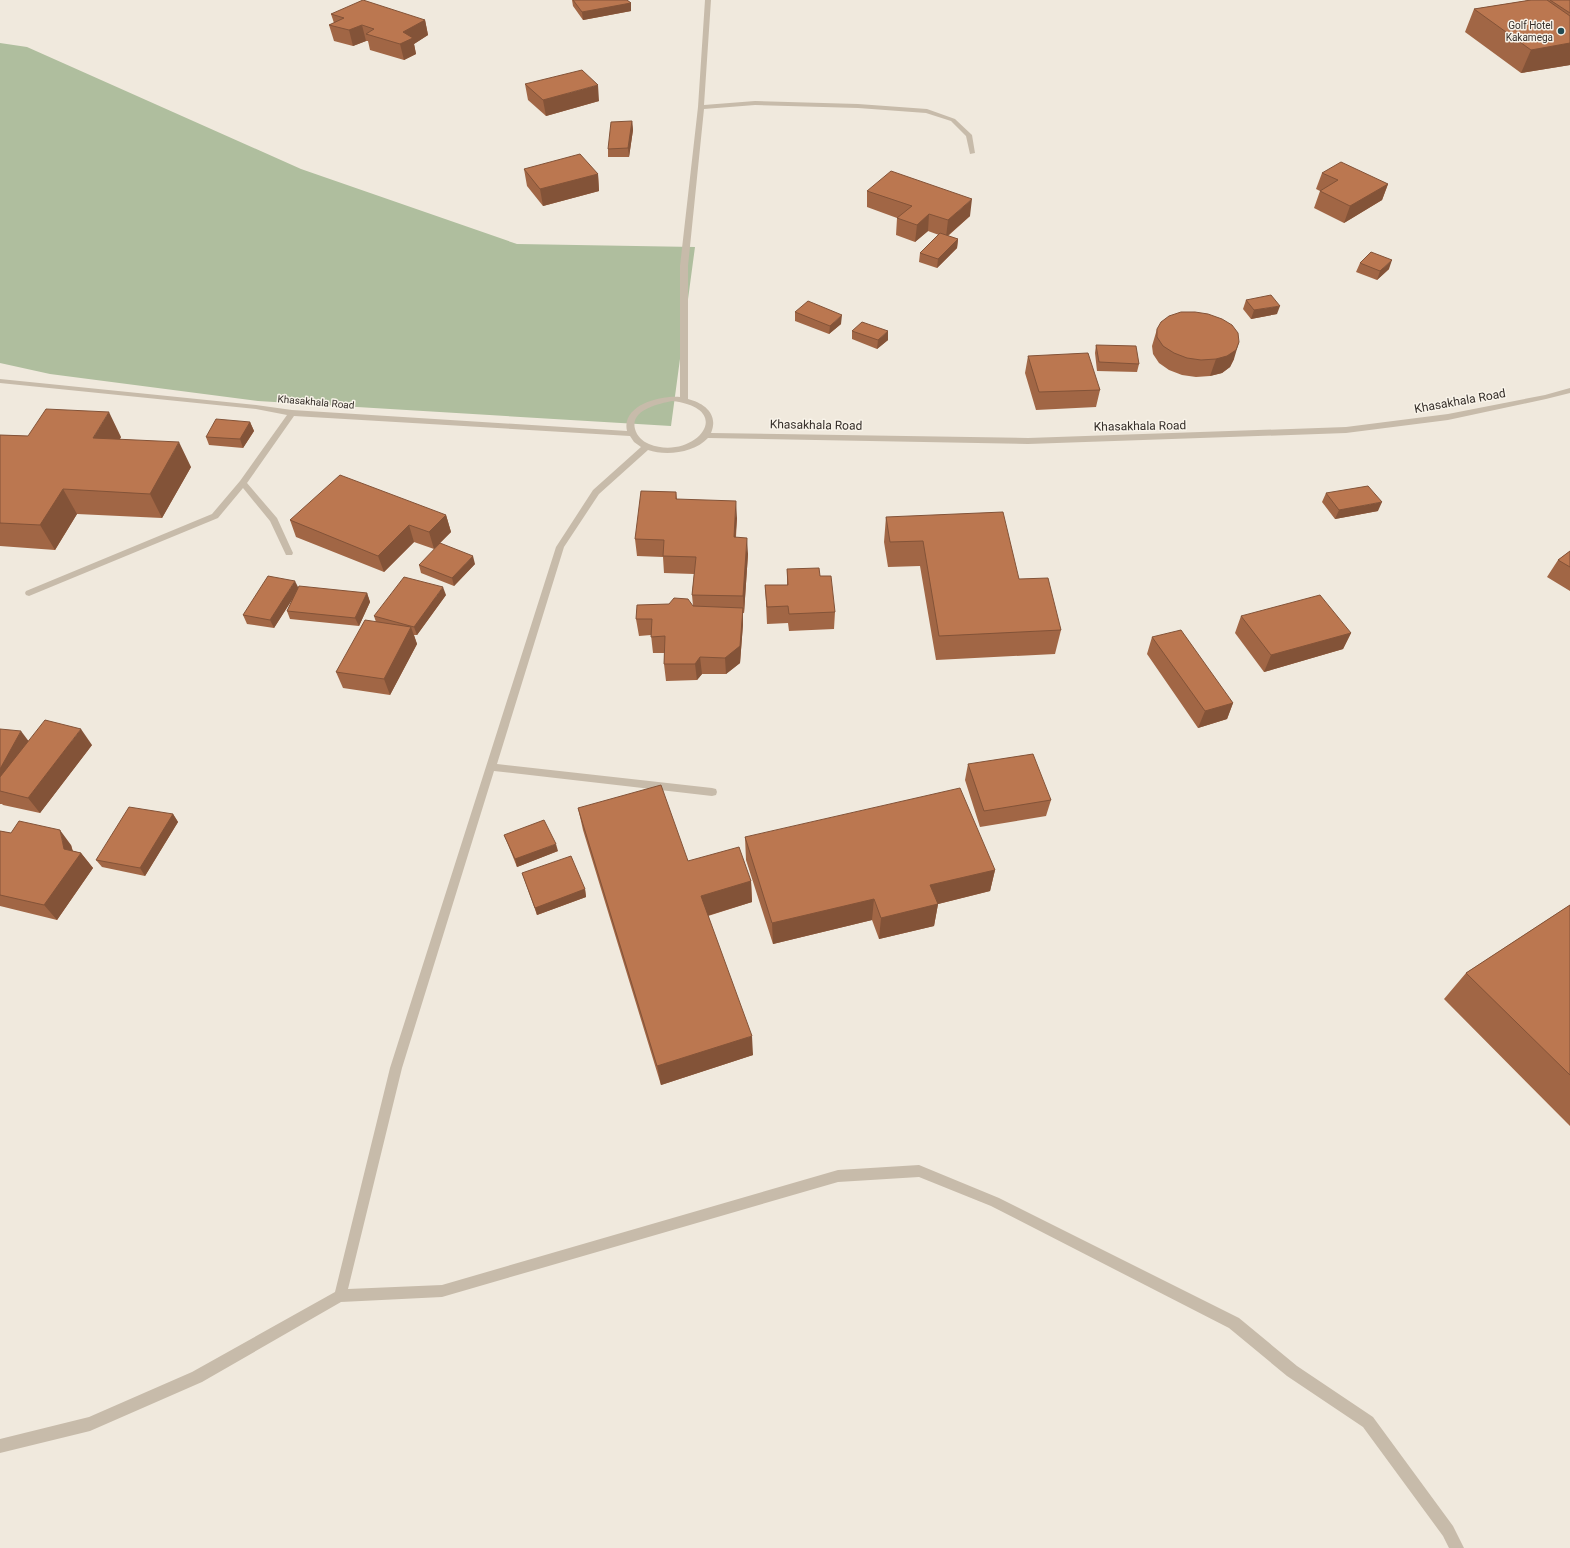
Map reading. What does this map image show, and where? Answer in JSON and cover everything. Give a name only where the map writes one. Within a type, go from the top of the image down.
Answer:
[{"type":"street","points":[[684,400],[684,266],[701,107],[708,0]]},
{"type":"street","points":[[701,107],[755,103],[858,106],[927,111],[953,120],[969,135],[972,154]]},
{"type":"street","name":"Khasakhala Road","points":[[0,381],[256,407],[292,413],[632,434]]},
{"type":"street","name":"Khasakhala Road","points":[[706,436],[1028,441],[1346,430],[1448,417],[1546,397],[1570,390]]},
{"type":"street","points":[[660,400],[684,400],[696,404],[705,410],[710,418],[710,427],[706,436],[691,445],[671,450],[658,450],[647,446],[638,441],[632,434],[630,426],[632,418],[639,410],[648,404],[660,400]]},
{"type":"street","points":[[29,593],[215,516],[243,483],[292,413]]},
{"type":"street","points":[[340,1296],[396,1068],[560,548],[596,492],[647,446]]},
{"type":"street","points":[[243,483],[274,520],[290,553]]},
{"type":"street","points":[[491,766],[712,792]]},
{"type":"street","points":[[0,1446],[90,1424],[197,1377],[340,1296],[442,1292],[838,1176],[919,1171],[995,1202],[1234,1323],[1292,1371],[1368,1422],[1448,1531],[1457,1548]]},
{"type":"green space","points":[[0,43],[27,47],[301,169],[517,244],[695,247],[671,426],[258,401],[50,374],[0,363]]},
{"type":"building","points":[[363,0],[425,20],[403,32],[413,38],[400,44],[366,34],[374,29],[362,25],[349,30],[329,25],[344,18],[331,14]]},
{"type":"building","points":[[573,0],[627,0],[631,3],[582,12]]},
{"type":"building","points":[[1531,0],[1547,0],[1570,16],[1570,43],[1531,50],[1474,9]]},
{"type":"building","points":[[1550,0],[1570,0],[1570,13]]},
{"type":"building","points":[[582,70],[598,85],[543,100],[525,84]]},
{"type":"building","points":[[632,121],[628,148],[608,149],[611,122]]},
{"type":"building","points":[[580,154],[598,174],[540,189],[524,169]]},
{"type":"building","points":[[1341,162],[1388,184],[1350,206],[1320,191],[1338,180],[1322,173]]},
{"type":"building","points":[[891,171],[972,199],[948,220],[929,214],[917,225],[897,218],[912,206],[867,191]]},
{"type":"building","points":[[940,233],[958,239],[938,259],[920,253]]},
{"type":"building","points":[[1371,252],[1392,260],[1380,271],[1360,263]]},
{"type":"building","points":[[1271,295],[1280,306],[1254,310],[1246,300]]},
{"type":"building","points":[[808,301],[842,315],[830,326],[795,312]]},
{"type":"building","points":[[1181,312],[1208,314],[1222,319],[1232,325],[1238,333],[1239,342],[1236,350],[1227,356],[1216,359],[1201,360],[1187,358],[1174,353],[1163,346],[1157,337],[1157,329],[1161,322],[1169,316]]},
{"type":"building","points":[[862,322],[888,331],[878,340],[852,331]]},
{"type":"building","points":[[1096,345],[1136,346],[1139,364],[1099,362]]},
{"type":"building","points":[[1088,353],[1100,390],[1039,392],[1028,356]]},
{"type":"building","points":[[46,409],[109,412],[93,438],[179,442],[150,494],[63,489],[40,525],[0,523],[0,435],[28,436]]},
{"type":"building","points":[[216,419],[250,422],[240,439],[206,437]]},
{"type":"building","points":[[340,475],[446,515],[429,532],[409,525],[378,556],[290,520]]},
{"type":"building","points":[[1368,486],[1382,502],[1339,510],[1326,493]]},
{"type":"building","points":[[641,491],[676,492],[676,499],[736,501],[734,537],[747,538],[743,596],[692,595],[696,557],[663,556],[664,540],[635,539]]},
{"type":"building","points":[[1003,512],[1019,579],[1048,578],[1061,630],[939,636],[923,541],[890,542],[886,517]]},
{"type":"building","points":[[440,543],[473,556],[452,578],[419,565]]},
{"type":"building","points":[[1570,551],[1570,567],[1558,560]]},
{"type":"building","points":[[819,568],[820,576],[831,576],[835,612],[789,614],[788,606],[767,607],[765,585],[788,585],[787,569]]},
{"type":"building","points":[[268,576],[295,581],[270,620],[243,615]]},
{"type":"building","points":[[404,577],[443,587],[414,627],[374,616]]},
{"type":"building","points":[[299,586],[367,593],[355,618],[287,611]]},
{"type":"building","points":[[1320,595],[1351,633],[1271,655],[1241,616]]},
{"type":"building","points":[[674,598],[688,599],[693,606],[743,608],[740,646],[725,658],[700,657],[695,664],[664,664],[665,636],[651,637],[652,619],[636,619],[637,605],[669,604]]},
{"type":"building","points":[[365,620],[411,627],[384,679],[336,672]]},
{"type":"building","points":[[1181,630],[1233,703],[1205,711],[1152,637]]},
{"type":"building","points":[[45,720],[81,729],[28,798],[0,791],[0,777]]},
{"type":"building","points":[[0,729],[21,731],[0,769]]},
{"type":"building","points":[[1033,754],[1051,800],[984,811],[968,764]]},
{"type":"building","points":[[661,785],[688,861],[739,847],[751,881],[701,896],[752,1036],[657,1066],[578,808]]},
{"type":"building","points":[[960,788],[995,870],[930,885],[938,904],[881,918],[874,899],[772,923],[745,837]]},
{"type":"building","points":[[129,807],[173,814],[140,868],[96,860]]},
{"type":"building","points":[[544,820],[556,844],[515,859],[504,835]]},
{"type":"building","points":[[19,821],[60,830],[64,849],[81,853],[44,905],[0,895],[0,831],[11,833]]},
{"type":"building","points":[[571,856],[585,889],[535,908],[522,873]]},
{"type":"building","points":[[1570,905],[1570,1075],[1466,973]]},
{"type":"place","name":"Golf Hotel Kakamega","points":[[1561,31]]}]
